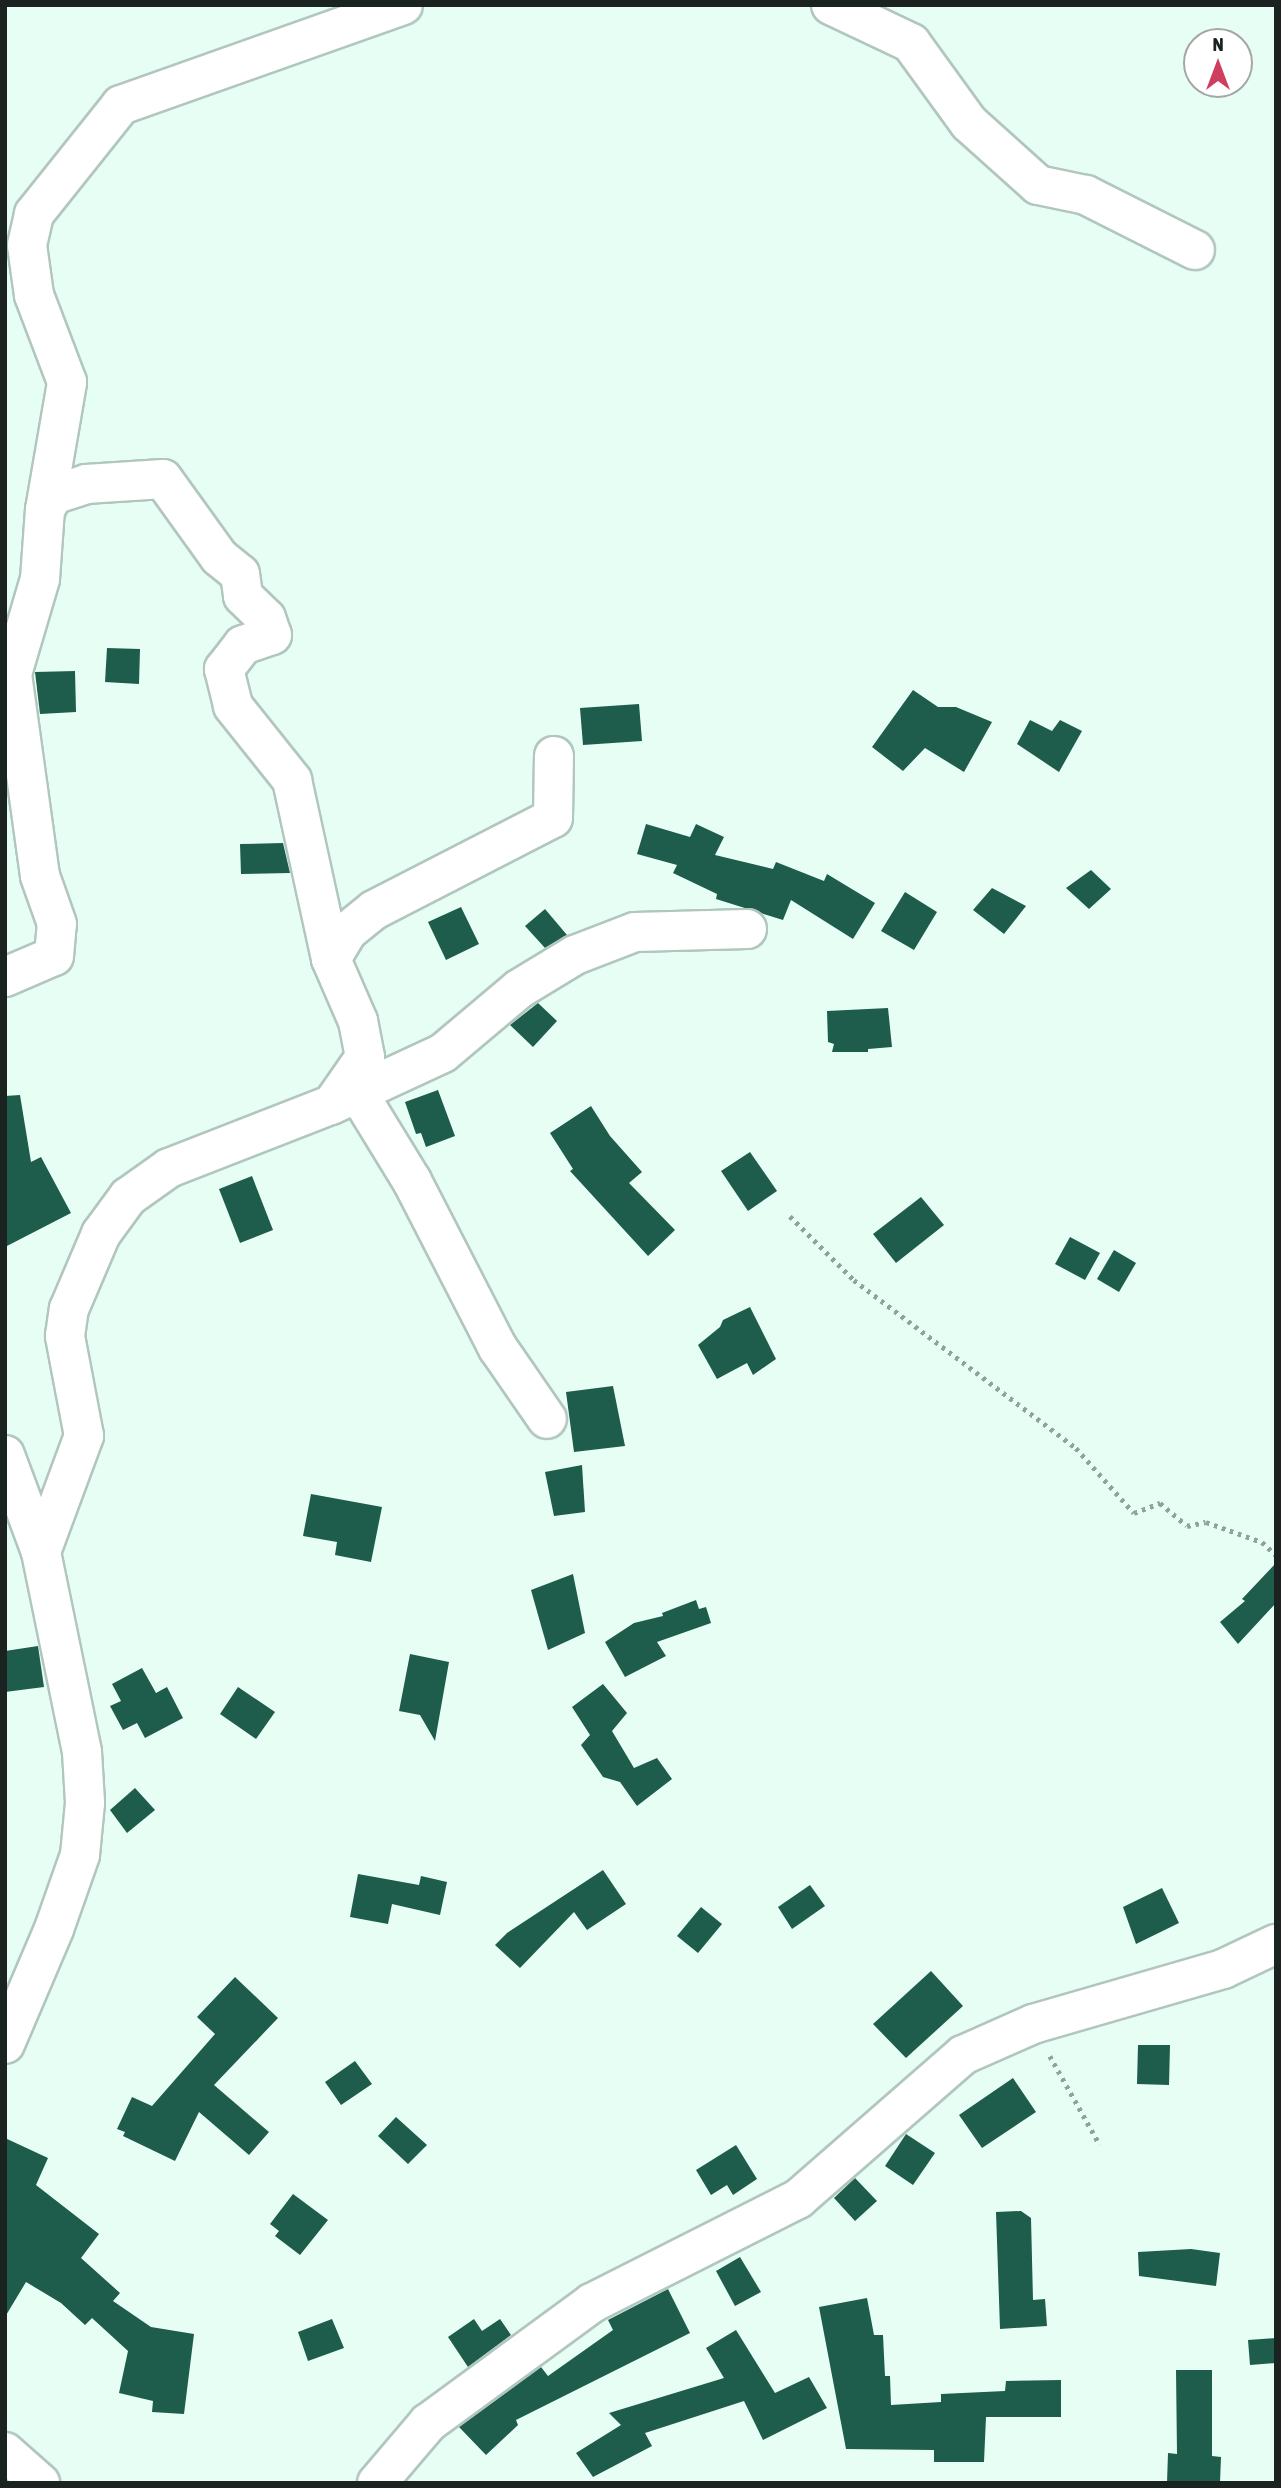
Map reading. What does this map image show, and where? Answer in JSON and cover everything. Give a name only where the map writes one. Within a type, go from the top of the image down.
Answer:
[{"type":"street","points":[[5,977],[54,956],[57,924],[40,876],[12,674],[40,579],[45,510],[67,382],[34,295],[27,245],[34,214],[121,105],[403,5]]},
{"type":"street","points":[[831,5],[911,43],[969,123],[1038,185],[1086,195],[1195,250]]},
{"type":"street","points":[[56,450],[68,474],[86,484]]},
{"type":"street","points":[[45,510],[53,495],[86,484],[163,479],[219,557],[240,574],[243,596],[266,618],[272,635],[243,645],[224,669],[233,706],[292,780],[331,960],[358,1021],[365,1057],[345,1099]]},
{"type":"street","points":[[331,960],[348,930],[374,910],[553,818],[554,756]]},
{"type":"street","points":[[41,1552],[84,1436],[65,1336],[69,1309],[101,1234],[128,1197],[169,1168],[345,1099],[443,1053],[519,989],[575,955],[635,932],[747,929]]},
{"type":"street","points":[[345,1099],[412,1181],[498,1349],[547,1419]]},
{"type":"street","points":[[5,1455],[41,1552],[82,1752],[85,1803],[80,1855],[54,1929],[5,2044]]},
{"type":"street","points":[[377,2483],[428,2423],[592,2303],[798,2199],[963,2055],[1033,2024],[1223,1969],[1276,1944]]},
{"type":"street","points":[[5,2452],[40,2483]]},
{"type":"path","points":[[790,1216],[854,1280],[1076,1448],[1134,1513],[1160,1503],[1187,1526],[1206,1522],[1262,1542],[1276,1555]]},
{"type":"path","points":[[1033,2024],[1100,2145]]},
{"type":"building","points":[[107,648],[140,649],[139,684],[105,682]]},
{"type":"building","points":[[75,671],[76,712],[40,714],[35,672]]},
{"type":"building","points":[[913,690],[938,707],[956,707],[992,722],[964,772],[925,748],[903,771],[872,747]]},
{"type":"building","points":[[639,704],[642,741],[583,745],[580,708]]},
{"type":"building","points":[[1030,720],[1052,731],[1060,720],[1082,731],[1059,772],[1017,744]]},
{"type":"building","points":[[646,824],[690,837],[696,824],[724,837],[715,855],[773,869],[776,862],[824,881],[827,874],[875,903],[853,939],[791,900],[783,920],[716,899],[717,894],[673,873],[677,865],[637,854]]},
{"type":"building","points":[[283,843],[290,873],[241,874],[240,844]]},
{"type":"building","points":[[1091,870],[1111,889],[1089,909],[1066,888]]},
{"type":"building","points":[[992,888],[1026,906],[1004,934],[973,910]]},
{"type":"building","points":[[905,892],[937,912],[914,950],[881,931]]},
{"type":"building","points":[[461,907],[479,944],[446,960],[428,922]]},
{"type":"building","points":[[545,909],[567,935],[545,948],[525,926]]},
{"type":"building","points":[[538,1003],[557,1021],[533,1047],[510,1025]]},
{"type":"building","points":[[888,1008],[892,1047],[868,1049],[868,1052],[832,1052],[834,1044],[828,1042],[827,1011]]},
{"type":"building","points":[[438,1090],[455,1136],[426,1147],[421,1133],[416,1134],[405,1102]]},
{"type":"building","points":[[20,1095],[31,1162],[41,1157],[71,1213],[5,1247],[5,1096]]},
{"type":"building","points":[[591,1106],[610,1136],[642,1172],[629,1183],[675,1230],[648,1256],[570,1171],[573,1169],[550,1133]]},
{"type":"building","points":[[750,1152],[777,1191],[748,1211],[721,1171]]},
{"type":"building","points":[[252,1176],[273,1230],[240,1243],[219,1189]]},
{"type":"building","points":[[921,1197],[944,1225],[896,1263],[873,1234]]},
{"type":"building","points":[[1070,1237],[1100,1253],[1085,1280],[1055,1264]]},
{"type":"building","points":[[1114,1250],[1136,1263],[1119,1292],[1097,1279]]},
{"type":"building","points":[[750,1307],[776,1359],[753,1375],[747,1363],[717,1379],[698,1345],[720,1327],[723,1320]]},
{"type":"building","points":[[613,1386],[625,1446],[574,1452],[566,1392]]},
{"type":"building","points":[[582,1465],[585,1512],[554,1516],[545,1472]]},
{"type":"building","points":[[311,1494],[382,1507],[371,1562],[335,1555],[337,1542],[303,1536]]},
{"type":"building","points":[[1276,1563],[1276,1603],[1238,1644],[1220,1622],[1245,1601],[1242,1599]]},
{"type":"building","points":[[573,1574],[585,1633],[548,1650],[531,1590]]},
{"type":"building","points":[[696,1600],[699,1609],[706,1607],[711,1623],[657,1642],[666,1656],[625,1677],[605,1642],[634,1623],[663,1616],[662,1613]]},
{"type":"building","points":[[38,1646],[44,1687],[5,1692],[5,1651]]},
{"type":"building","points":[[410,1654],[449,1662],[435,1741],[420,1715],[399,1711]]},
{"type":"building","points":[[142,1668],[156,1693],[167,1687],[183,1718],[145,1738],[137,1723],[123,1730],[110,1706],[121,1701],[112,1684]]},
{"type":"building","points":[[603,1684],[627,1713],[612,1731],[634,1768],[657,1758],[672,1779],[637,1806],[620,1782],[603,1777],[581,1745],[590,1735],[572,1707]]},
{"type":"building","points":[[238,1687],[275,1712],[256,1739],[220,1714]]},
{"type":"building","points":[[135,1788],[155,1810],[127,1833],[110,1810]]},
{"type":"building","points":[[603,1870],[626,1904],[587,1930],[574,1912],[520,1968],[495,1945],[507,1933]]},
{"type":"building","points":[[358,1874],[419,1885],[421,1876],[447,1882],[440,1915],[392,1904],[388,1924],[350,1917]]},
{"type":"building","points":[[810,1885],[825,1906],[792,1929],[778,1907]]},
{"type":"building","points":[[1162,1888],[1179,1923],[1136,1944],[1123,1907]]},
{"type":"building","points":[[701,1907],[722,1924],[698,1953],[677,1936]]},
{"type":"building","points":[[931,1971],[963,2006],[906,2058],[873,2024]]},
{"type":"building","points":[[235,1977],[278,2018],[214,2085],[269,2132],[249,2155],[199,2112],[175,2161],[123,2136],[125,2132],[117,2129],[132,2097],[152,2106],[215,2034],[197,2017]]},
{"type":"building","points":[[1138,2045],[1170,2045],[1169,2085],[1137,2084]]},
{"type":"building","points":[[355,2061],[372,2084],[341,2105],[325,2082]]},
{"type":"building","points":[[1013,2078],[1036,2112],[982,2148],[959,2115]]},
{"type":"building","points":[[396,2117],[427,2145],[408,2164],[378,2136]]},
{"type":"building","points":[[906,2134],[935,2153],[913,2185],[885,2166]]},
{"type":"building","points":[[5,2138],[48,2158],[36,2185],[99,2234],[81,2258],[120,2293],[113,2301],[151,2327],[194,2334],[184,2414],[152,2412],[153,2401],[119,2393],[128,2351],[92,2318],[85,2325],[61,2303],[26,2282],[5,2317]]},
{"type":"building","points":[[736,2145],[757,2179],[733,2195],[727,2185],[711,2195],[696,2170]]},
{"type":"building","points":[[855,2178],[877,2201],[855,2221],[834,2198]]},
{"type":"building","points":[[293,2194],[328,2220],[300,2255],[275,2236],[279,2231],[270,2224]]},
{"type":"building","points":[[1021,2211],[1031,2218],[1033,2300],[1045,2299],[1047,2326],[1000,2329],[996,2212]]},
{"type":"building","points":[[1191,2249],[1220,2253],[1216,2286],[1139,2276],[1138,2252]]},
{"type":"building","points":[[740,2257],[761,2292],[735,2306],[716,2271]]},
{"type":"building","points":[[668,2289],[690,2333],[516,2420],[518,2425],[486,2455],[459,2427],[541,2367],[548,2376],[613,2330],[608,2320]]},
{"type":"building","points":[[867,2298],[874,2335],[883,2335],[885,2376],[890,2376],[891,2405],[941,2402],[941,2394],[1005,2391],[1006,2381],[1061,2380],[1061,2417],[986,2417],[984,2462],[934,2462],[934,2450],[846,2449],[819,2307]]},
{"type":"building","points":[[332,2319],[344,2348],[308,2361],[298,2332]]},
{"type":"building","points":[[474,2319],[482,2331],[500,2319],[511,2335],[468,2367],[448,2337]]},
{"type":"building","points":[[736,2330],[775,2393],[809,2377],[827,2408],[763,2440],[744,2401],[645,2433],[652,2446],[593,2477],[576,2453],[621,2425],[609,2413],[724,2378],[706,2348]]},
{"type":"building","points":[[1276,2338],[1276,2363],[1250,2365],[1248,2340]]},
{"type":"building","points":[[1176,2370],[1212,2370],[1212,2456],[1221,2457],[1220,2483],[1167,2483],[1168,2453],[1177,2454]]}]
